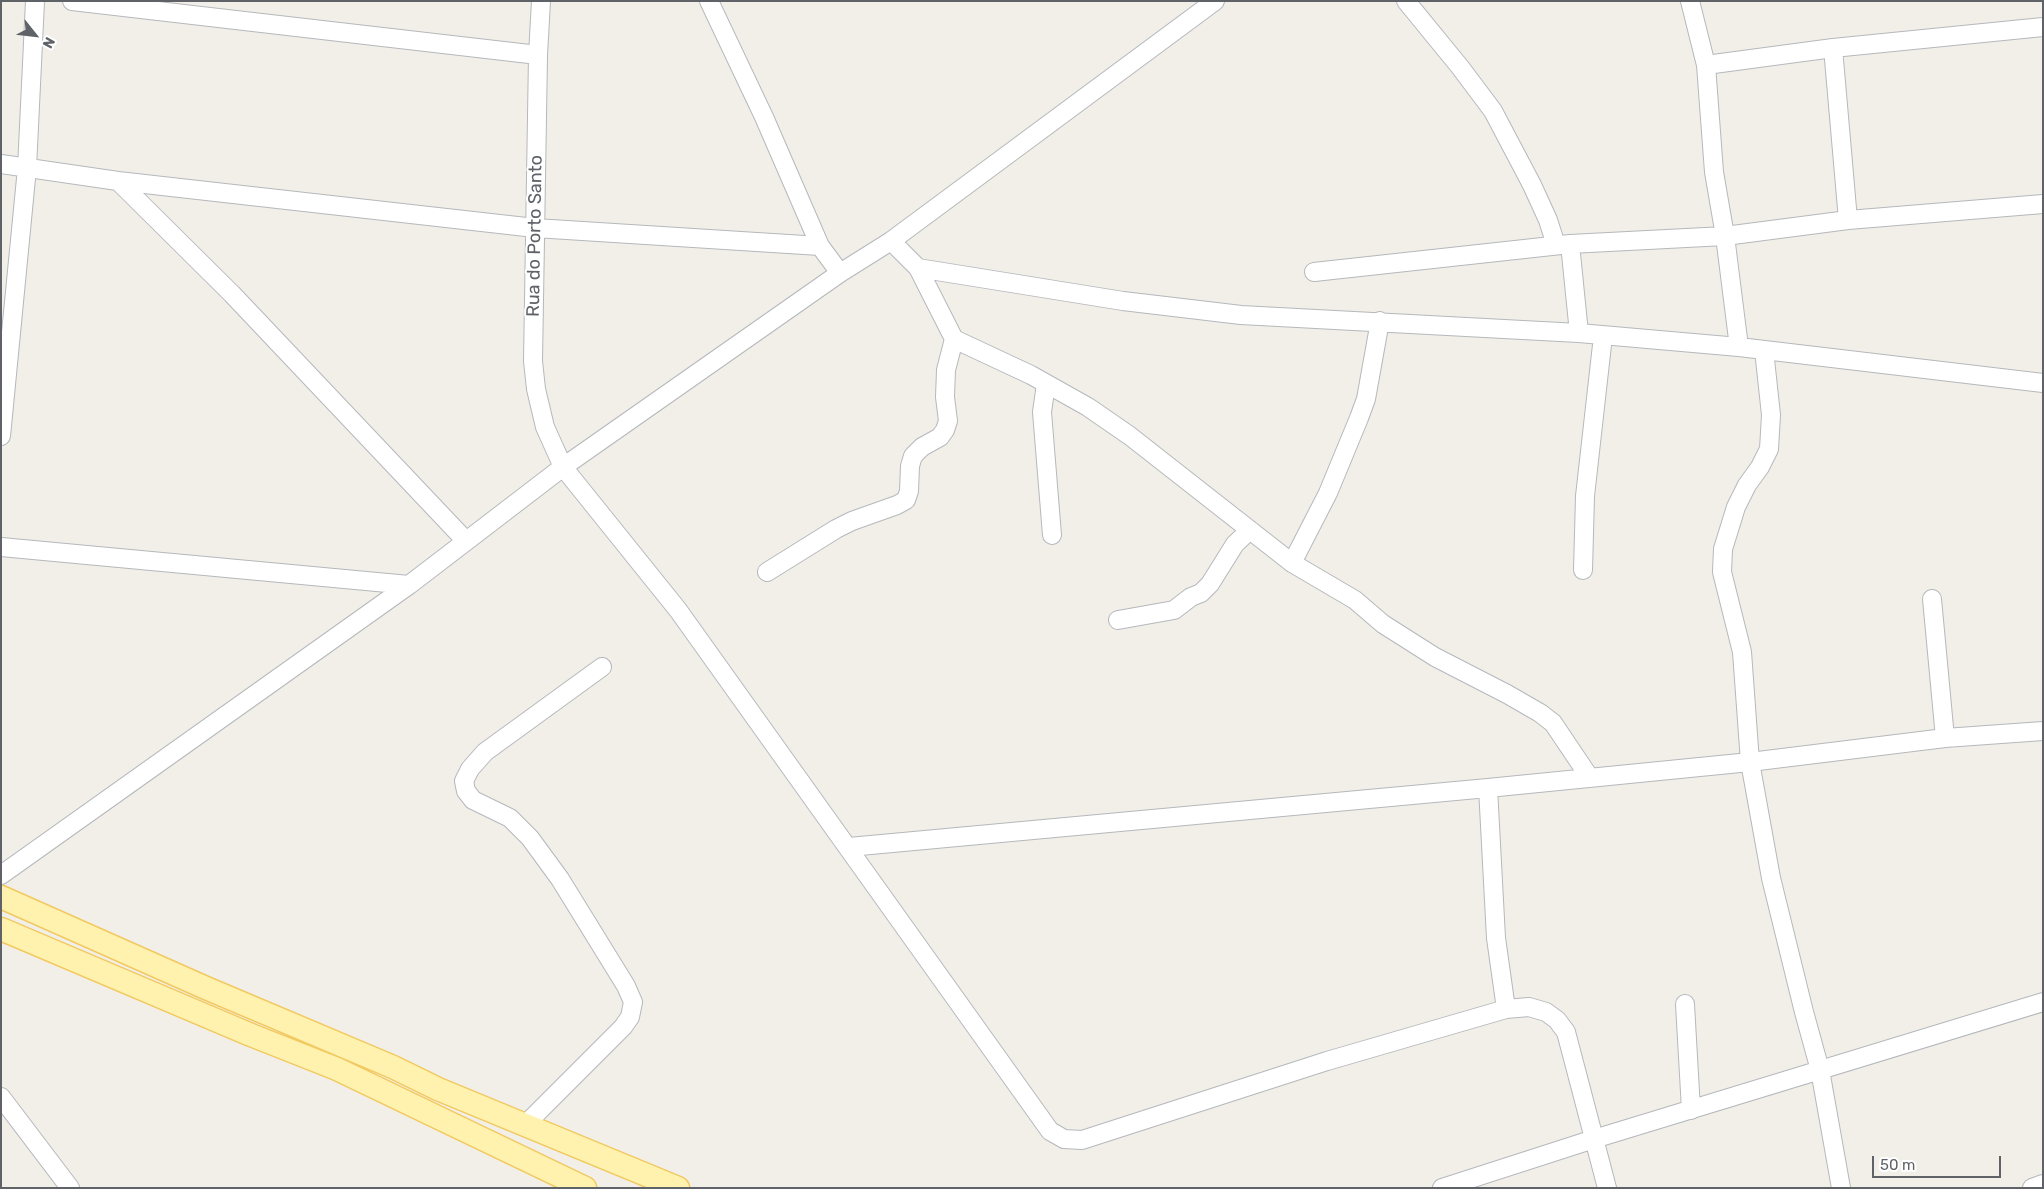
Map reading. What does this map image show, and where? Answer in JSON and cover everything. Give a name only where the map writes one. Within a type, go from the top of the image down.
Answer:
[{"type":"main road","points":[[1,897],[206,988],[351,1048],[438,1089],[524,1126],[678,1188]]},
{"type":"main road","points":[[1,928],[251,1035],[337,1069],[581,1187]]},
{"type":"street","points":[[1,436],[27,168],[35,1]]},
{"type":"street","points":[[72,1],[538,55]]},
{"type":"street","name":"Rua do Porto Santo","points":[[541,1],[538,55],[533,361],[536,389],[545,427],[562,467],[678,610],[1050,1131],[1064,1139],[1082,1140],[1327,1061],[1506,1009],[1529,1007],[1546,1012],[1558,1020],[1566,1032],[1607,1188]]},
{"type":"street","points":[[709,1],[764,117],[820,246],[840,273]]},
{"type":"street","points":[[2,872],[408,585],[562,467],[840,273],[891,240],[1215,1]]},
{"type":"street","points":[[1406,1],[1460,67],[1493,112],[1532,184],[1548,220],[1563,245],[1579,333]]},
{"type":"street","points":[[1690,1],[1706,65],[1714,172],[1725,236],[1739,347]]},
{"type":"street","points":[[1706,65],[1833,48],[2043,27]]},
{"type":"street","points":[[1833,48],[1848,220]]},
{"type":"street","points":[[1,164],[118,181],[535,228],[820,246]]},
{"type":"street","points":[[118,181],[232,294],[466,541]]},
{"type":"street","points":[[1314,272],[1563,245],[1725,236],[1848,220],[2043,204]]},
{"type":"street","points":[[891,240],[918,268],[954,339],[1031,375],[1088,408],[1130,436],[1292,564],[1354,600],[1383,624],[1421,649],[1540,713],[1553,723],[1590,778]]},
{"type":"street","points":[[918,268],[1142,304],[1241,315],[1579,333],[1739,347],[2043,383]]},
{"type":"street","points":[[1292,564],[1324,500],[1366,399],[1380,321]]},
{"type":"street","points":[[1583,570],[1585,496],[1603,336]]},
{"type":"street","points":[[767,572],[836,529],[906,500],[909,491],[910,466],[913,456],[922,447],[940,437],[948,421],[945,391],[946,370],[954,339]]},
{"type":"street","points":[[1764,350],[1771,414],[1769,449],[1736,507],[1722,548],[1722,572],[1742,652],[1750,762],[1771,878],[1784,936],[1820,1070],[1842,1188]]},
{"type":"street","points":[[1046,384],[1042,412],[1052,535]]},
{"type":"street","points":[[1118,620],[1174,610],[1191,597],[1201,593],[1210,584],[1235,544],[1250,530]]},
{"type":"street","points":[[1,547],[408,585]]},
{"type":"street","points":[[1932,599],[1945,738]]},
{"type":"street","points":[[524,1126],[623,1027],[630,1017],[633,1002],[626,986],[560,879],[530,838],[510,818],[473,800],[466,791],[464,781],[470,769],[485,752],[602,667]]},
{"type":"street","points":[[849,847],[1488,788],[1750,762],[1945,738],[2043,731]]},
{"type":"street","points":[[1488,788],[1496,938],[1506,1009]]},
{"type":"street","points":[[1442,1188],[1594,1139],[2043,1002]]},
{"type":"street","points":[[1685,1004],[1691,1110]]},
{"type":"street","points":[[1,1097],[70,1188]]},
{"type":"street","points":[[2032,1188],[2043,1184]]}]
